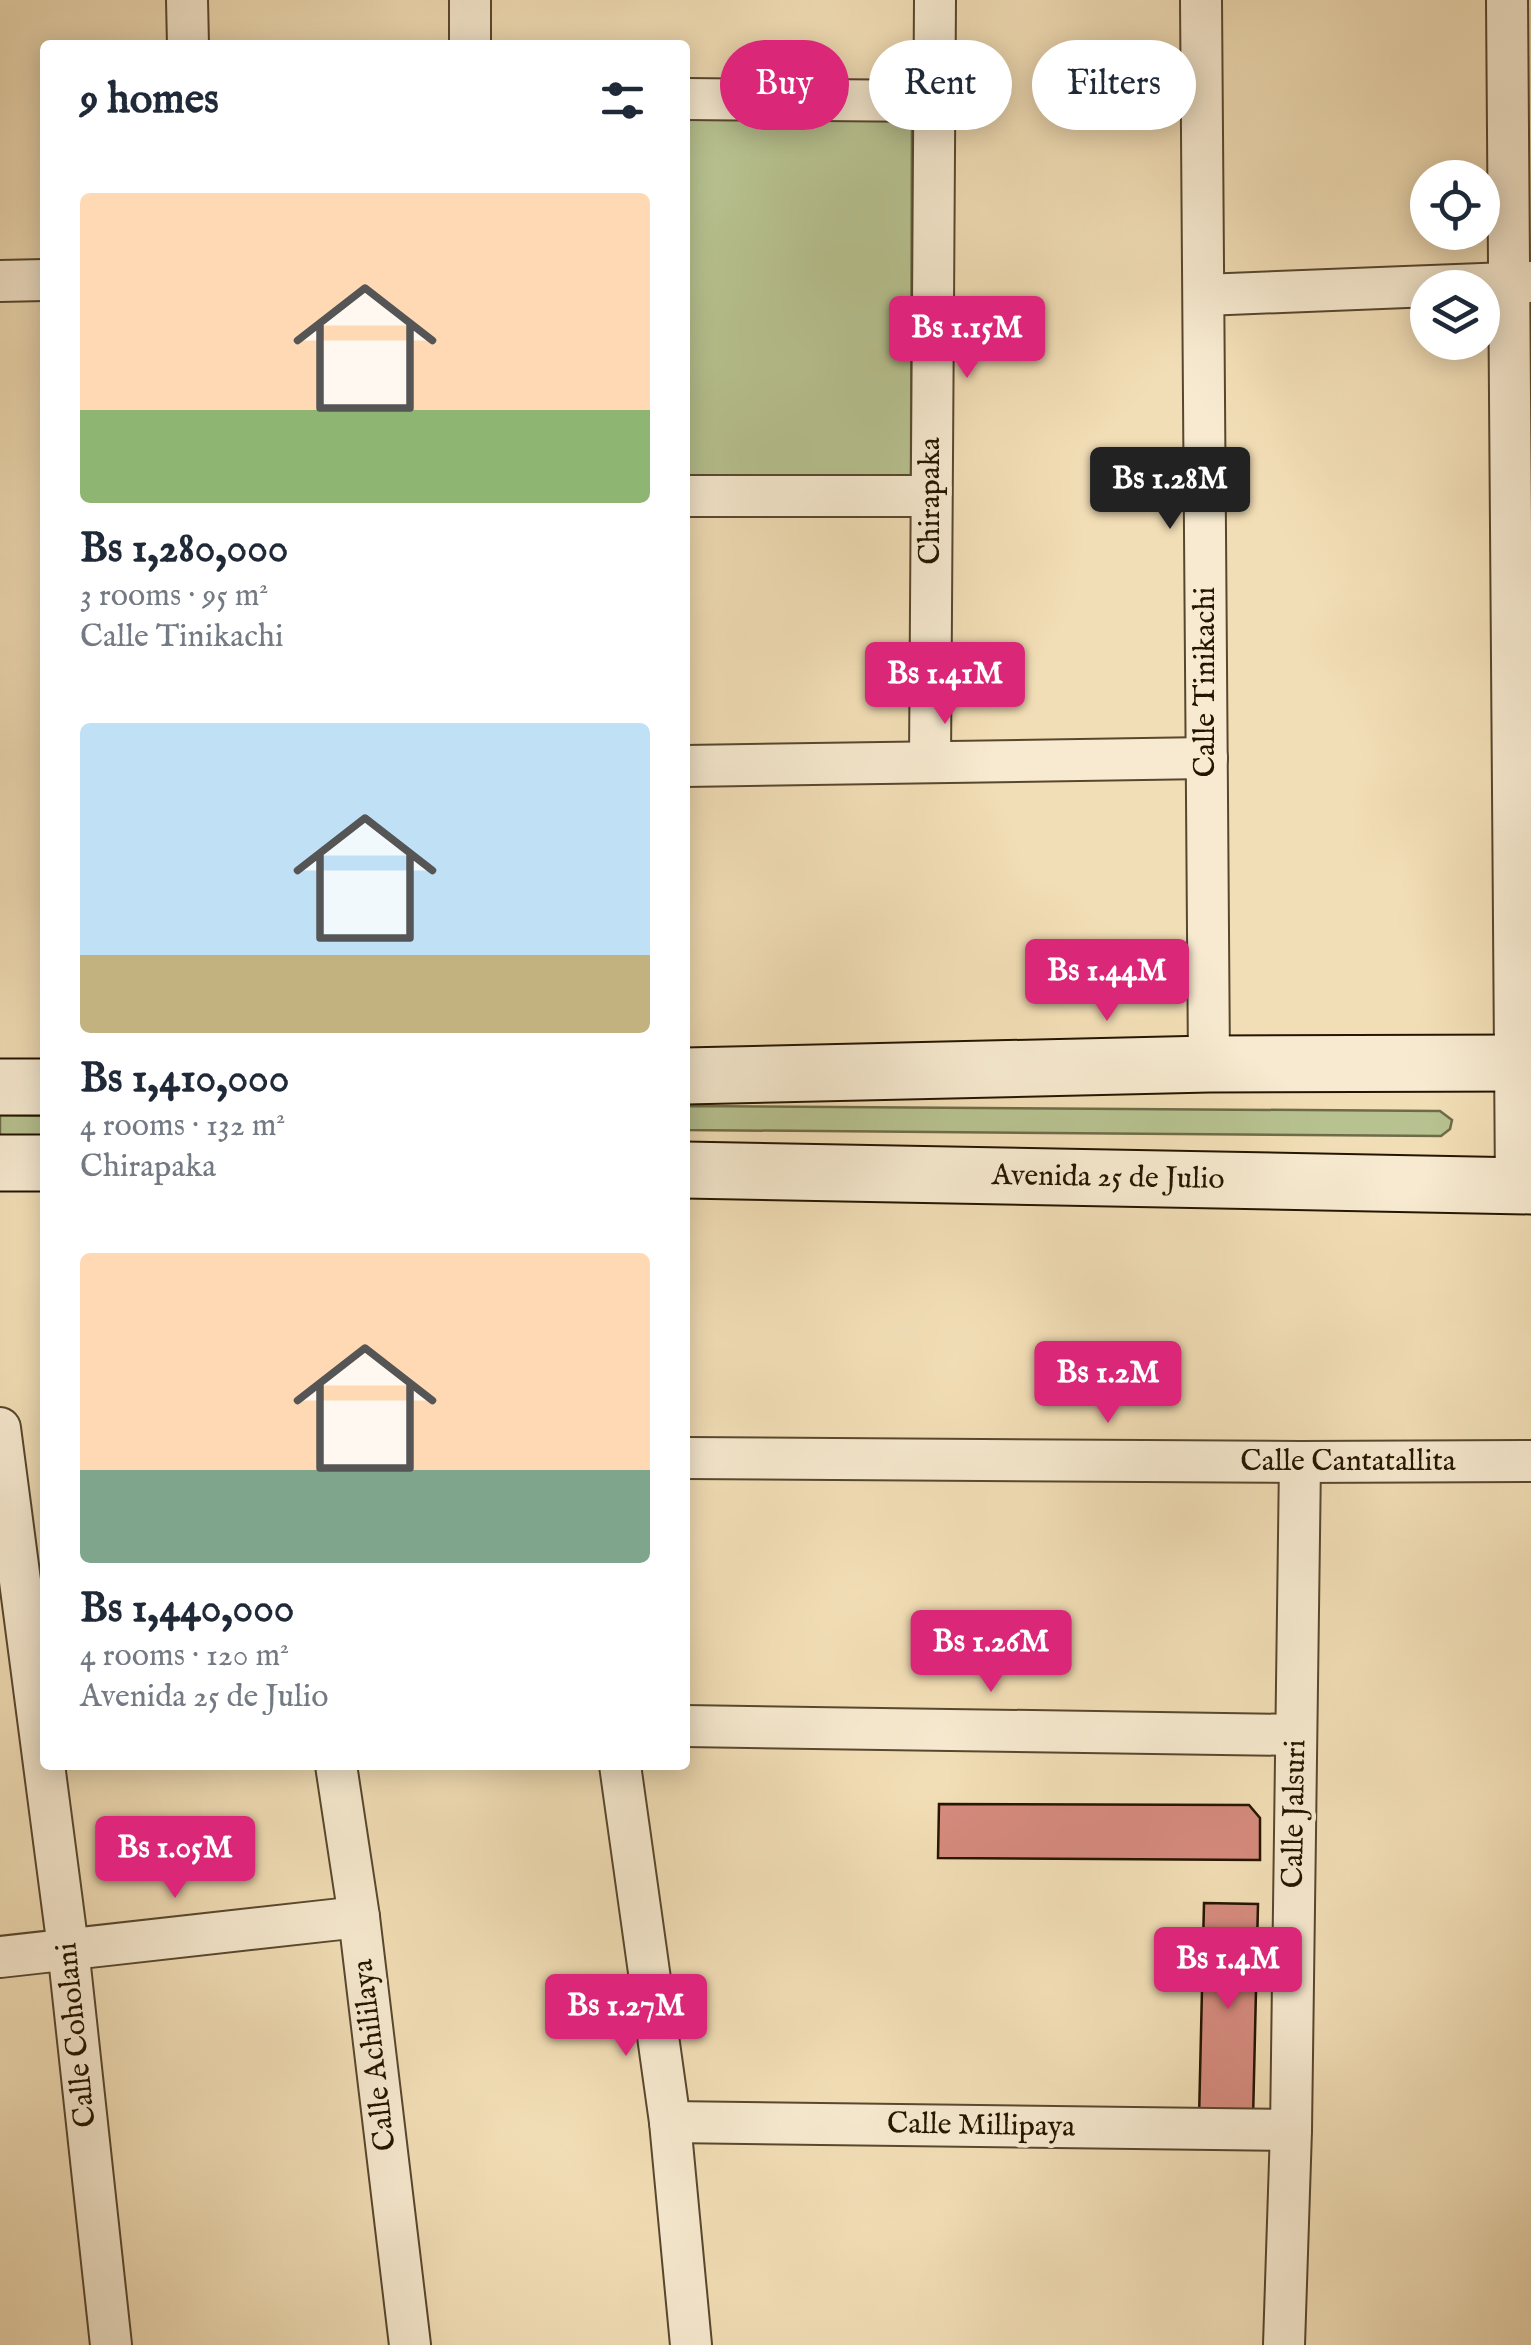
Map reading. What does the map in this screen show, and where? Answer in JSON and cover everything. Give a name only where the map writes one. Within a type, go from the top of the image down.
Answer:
[{"type":"main road","points":[[690,1076],[1209,1064],[1523,1063]]},
{"type":"main road","points":[[0,1087],[40,1087]]},
{"type":"main road","points":[[0,1163],[40,1163]]},
{"type":"main road","name":"Avenida 25 de Julio","points":[[690,1170],[1523,1186]]},
{"type":"street","points":[[187,0],[188,40]]},
{"type":"street","points":[[470,0],[470,40]]},
{"type":"street","name":"Chirapaka","points":[[935,0],[935,40]]},
{"type":"street","name":"Calle Tinikachi","points":[[1202,0],[1209,1064]]},
{"type":"street","points":[[1507,0],[1520,282],[1523,1186]]},
{"type":"street","points":[[690,99],[869,100]]},
{"type":"street","name":"Chirapaka","points":[[930,762],[934,130]]},
{"type":"street","points":[[0,281],[40,280]]},
{"type":"street","points":[[1204,294],[1520,282]]},
{"type":"street","points":[[690,496],[931,496]]},
{"type":"street","points":[[690,766],[1206,758]]},
{"type":"street","name":"Calle Coholani","points":[[0,1428],[40,1734]]},
{"type":"street","name":"Calle Cantatallita","points":[[690,1458],[1531,1461]]},
{"type":"street","name":"Calle Jalsuri","points":[[1284,2345],[1291,2130],[1300,1462]]},
{"type":"street","points":[[690,1726],[1296,1735]]},
{"type":"street","name":"Calle Coholani","points":[[45,1770],[111,2345]]},
{"type":"street","name":"Calle Achililaya","points":[[337,1770],[359,1916],[410,2345]]},
{"type":"street","points":[[621,1770],[670,2122],[691,2345]]},
{"type":"street","points":[[0,1956],[359,1916]]},
{"type":"street","name":"Calle Millipaya","points":[[670,2122],[1291,2130]]},
{"type":"green space","points":[[849,116],[869,116],[869,130],[912,130],[911,481],[690,482],[690,117],[720,117],[720,130],[849,130]]},
{"type":"green space","points":[[690,1106],[1440,1111],[1452,1120],[1450,1129],[1441,1136],[690,1130]]},
{"type":"green space","points":[[0,1115],[40,1116],[40,1143],[0,1143]]},
{"type":"building","points":[[939,1804],[1249,1805],[1260,1818],[1260,1860],[938,1858]]},
{"type":"building","points":[[1204,1903],[1258,1904],[1253,2120],[1199,2119]]}]
